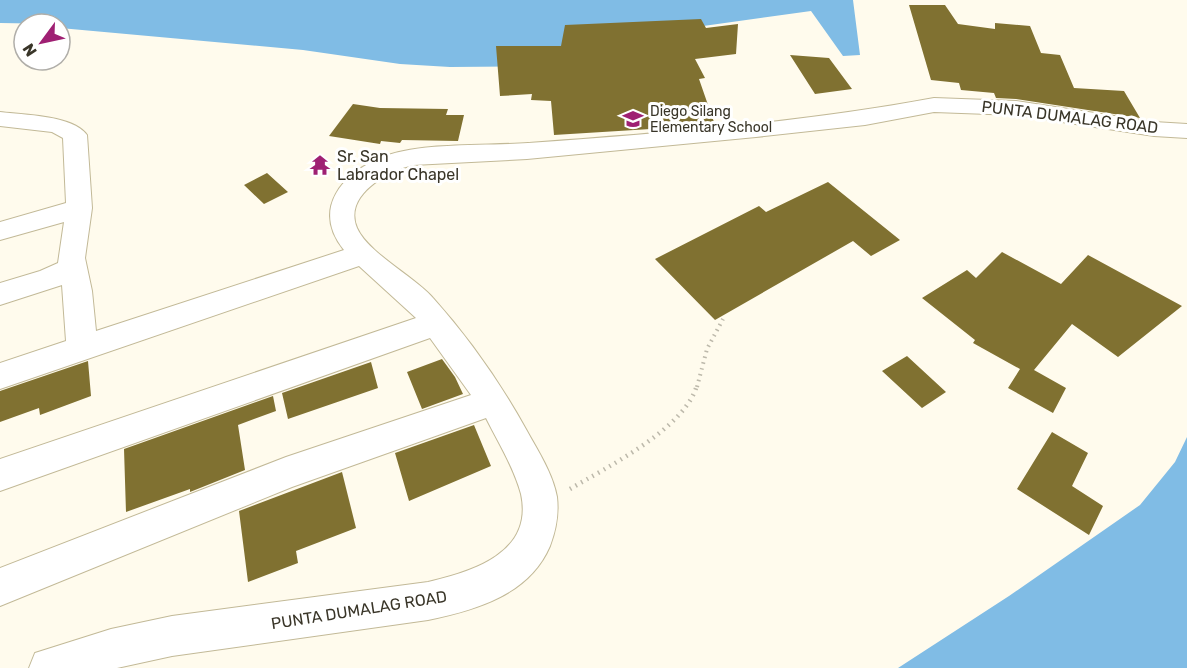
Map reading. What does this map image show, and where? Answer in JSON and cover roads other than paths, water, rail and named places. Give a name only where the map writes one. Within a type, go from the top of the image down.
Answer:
[{"type":"street","name":"PUNTA DUMALAG ROAD","points":[[50,668],[111,649],[172,636],[428,601],[464,593],[499,577],[517,563],[530,548],[536,534],[540,506],[531,471],[494,401],[437,323],[410,294],[363,254],[343,226],[342,217],[346,198],[351,190],[368,175],[392,162],[413,157],[527,151],[756,130],[866,118],[921,106],[951,104],[1016,108],[1154,129],[1187,130]]},
{"type":"street","points":[[0,119],[57,126],[75,135],[79,208],[72,268],[78,291],[82,349]]},
{"type":"street","points":[[0,231],[79,208]]},
{"type":"street","points":[[0,376],[363,254]]},
{"type":"street","points":[[0,294],[49,279],[72,268]]},
{"type":"street","points":[[0,475],[437,323]]},
{"type":"street","points":[[0,587],[286,473],[494,401]]},
{"type":"water","points":[[0,0],[853,0],[860,55],[843,56],[811,11],[689,28],[597,66],[450,67],[400,64],[303,50],[72,29],[72,12],[12,12],[12,23],[0,23]]},
{"type":"water","points":[[1187,437],[1187,668],[898,668],[1009,596],[1140,505],[1175,462]]},
{"type":"place","name":"Diego Silang Elementary School","points":[[633,119]]},
{"type":"place","name":"Sr. San Labrador Chapel","points":[[320,165]]}]
